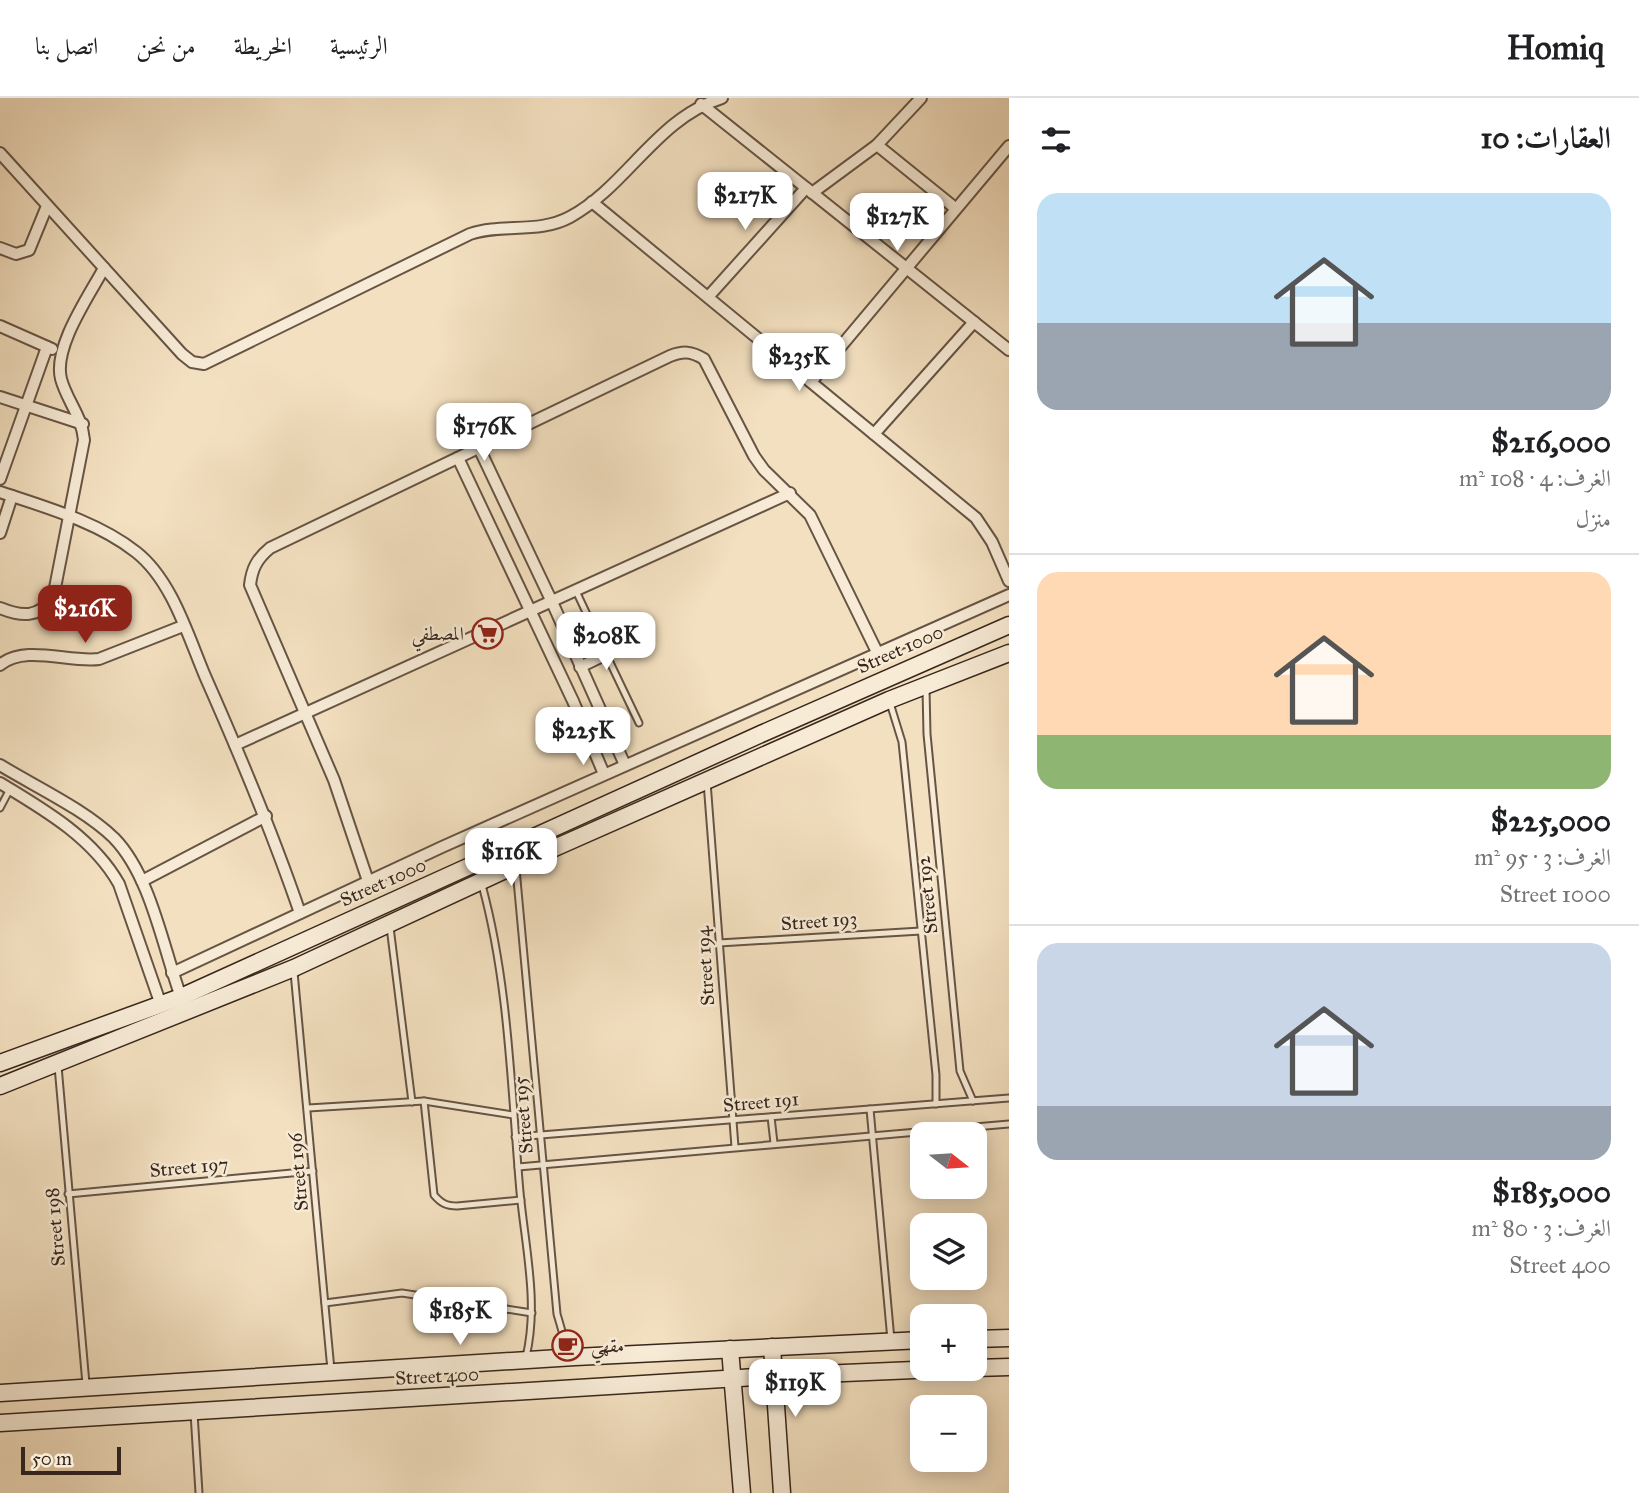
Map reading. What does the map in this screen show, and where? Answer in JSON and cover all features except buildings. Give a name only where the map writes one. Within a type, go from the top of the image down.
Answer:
[{"type":"street","points":[[0,153],[182,354],[192,362],[204,364],[470,234],[499,227],[542,227],[569,218],[592,202],[680,119],[701,104],[722,98]]},
{"type":"street","points":[[708,297],[809,191],[877,145],[921,98]]},
{"type":"street","points":[[701,104],[1009,350]]},
{"type":"street","points":[[877,145],[955,208]]},
{"type":"street","points":[[811,382],[1009,146]]},
{"type":"street","points":[[592,202],[976,518],[992,542],[1009,581]]},
{"type":"street","points":[[0,248],[16,254],[29,250],[47,206]]},
{"type":"street","points":[[0,608],[20,616],[33,615],[45,609],[53,598],[84,440],[83,424],[61,379],[61,353],[104,268]]},
{"type":"street","points":[[874,434],[974,322]]},
{"type":"street","points":[[0,326],[61,353]]},
{"type":"street","points":[[0,479],[47,347]]},
{"type":"street","points":[[368,881],[334,780],[250,585],[252,571],[259,558],[270,548],[670,356],[693,352],[704,359],[754,456],[764,470],[806,509],[818,528],[877,652]]},
{"type":"street","points":[[0,397],[83,424]]},
{"type":"street","points":[[480,448],[625,765]]},
{"type":"street","points":[[458,458],[573,701],[604,774]]},
{"type":"street","points":[[0,492],[68,515],[136,552],[163,584],[266,816],[300,913]]},
{"type":"street","points":[[235,745],[790,493]]},
{"type":"street","points":[[0,533],[12,496]]},
{"type":"street","points":[[172,973],[604,774],[1009,595]]},
{"type":"street","name":"Street 1000","points":[[0,1063],[181,997],[761,734],[1009,625]]},
{"type":"street","points":[[0,665],[18,656],[86,661],[99,659],[183,626]]},
{"type":"street","points":[[580,667],[619,648]]},
{"type":"street","name":"Street 1000","points":[[0,1086],[294,968],[516,865],[889,700],[1009,653]]},
{"type":"street","points":[[573,701],[592,693]]},
{"type":"street","points":[[0,765],[95,822],[114,838],[130,858],[142,881],[181,997]]},
{"type":"street","points":[[5,786],[80,837],[109,866],[119,884],[161,1005]]},
{"type":"street","points":[[142,881],[266,816]]},
{"type":"street","points":[[987,1339],[1009,1338]]},
{"type":"street","name":"Street 400","points":[[0,1393],[575,1357],[910,1340]]},
{"type":"street","points":[[772,1347],[782,1493]]},
{"type":"street","points":[[730,1349],[742,1493]]},
{"type":"street","points":[[987,1368],[1009,1367]]},
{"type":"street","name":"Street 400","points":[[0,1423],[910,1370]]},
{"type":"lane","points":[[576,591],[600,642]]},
{"type":"lane","points":[[606,654],[639,723]]},
{"type":"lane","name":"Street 192","points":[[926,684],[927,734],[960,1071],[973,1101]]},
{"type":"lane","name":"Street 192","points":[[889,700],[902,742],[937,1090],[936,1104]]},
{"type":"lane","name":"Street 194","points":[[707,782],[735,1147]]},
{"type":"lane","points":[[0,808],[5,786]]},
{"type":"lane","name":"Street 195","points":[[516,865],[557,1314],[564,1338],[575,1357]]},
{"type":"lane","name":"Street 195","points":[[481,881],[498,951],[532,1313],[531,1338],[525,1362]]},
{"type":"lane","points":[[390,924],[412,1101]]},
{"type":"lane","name":"Street 193","points":[[719,943],[921,930]]},
{"type":"lane","name":"Street 196","points":[[294,968],[331,1373]]},
{"type":"lane","name":"Street 198","points":[[57,1063],[86,1388]]},
{"type":"lane","name":"Street 191","points":[[515,1137],[1009,1098]]},
{"type":"lane","points":[[308,1108],[424,1101],[513,1115]]},
{"type":"lane","points":[[424,1101],[434,1195],[440,1202],[457,1206],[521,1200]]},
{"type":"lane","points":[[870,1109],[891,1340]]},
{"type":"lane","points":[[771,1117],[774,1143]]},
{"type":"lane","points":[[518,1167],[1009,1124]]},
{"type":"lane","name":"Street 197","points":[[68,1194],[313,1171]]},
{"type":"lane","points":[[325,1303],[402,1293],[532,1313]]},
{"type":"lane","points":[[194,1410],[199,1493]]},
{"type":"place","name":"المصطفي","points":[[487,633]]},
{"type":"place","name":"مقهي","points":[[568,1345]]}]
